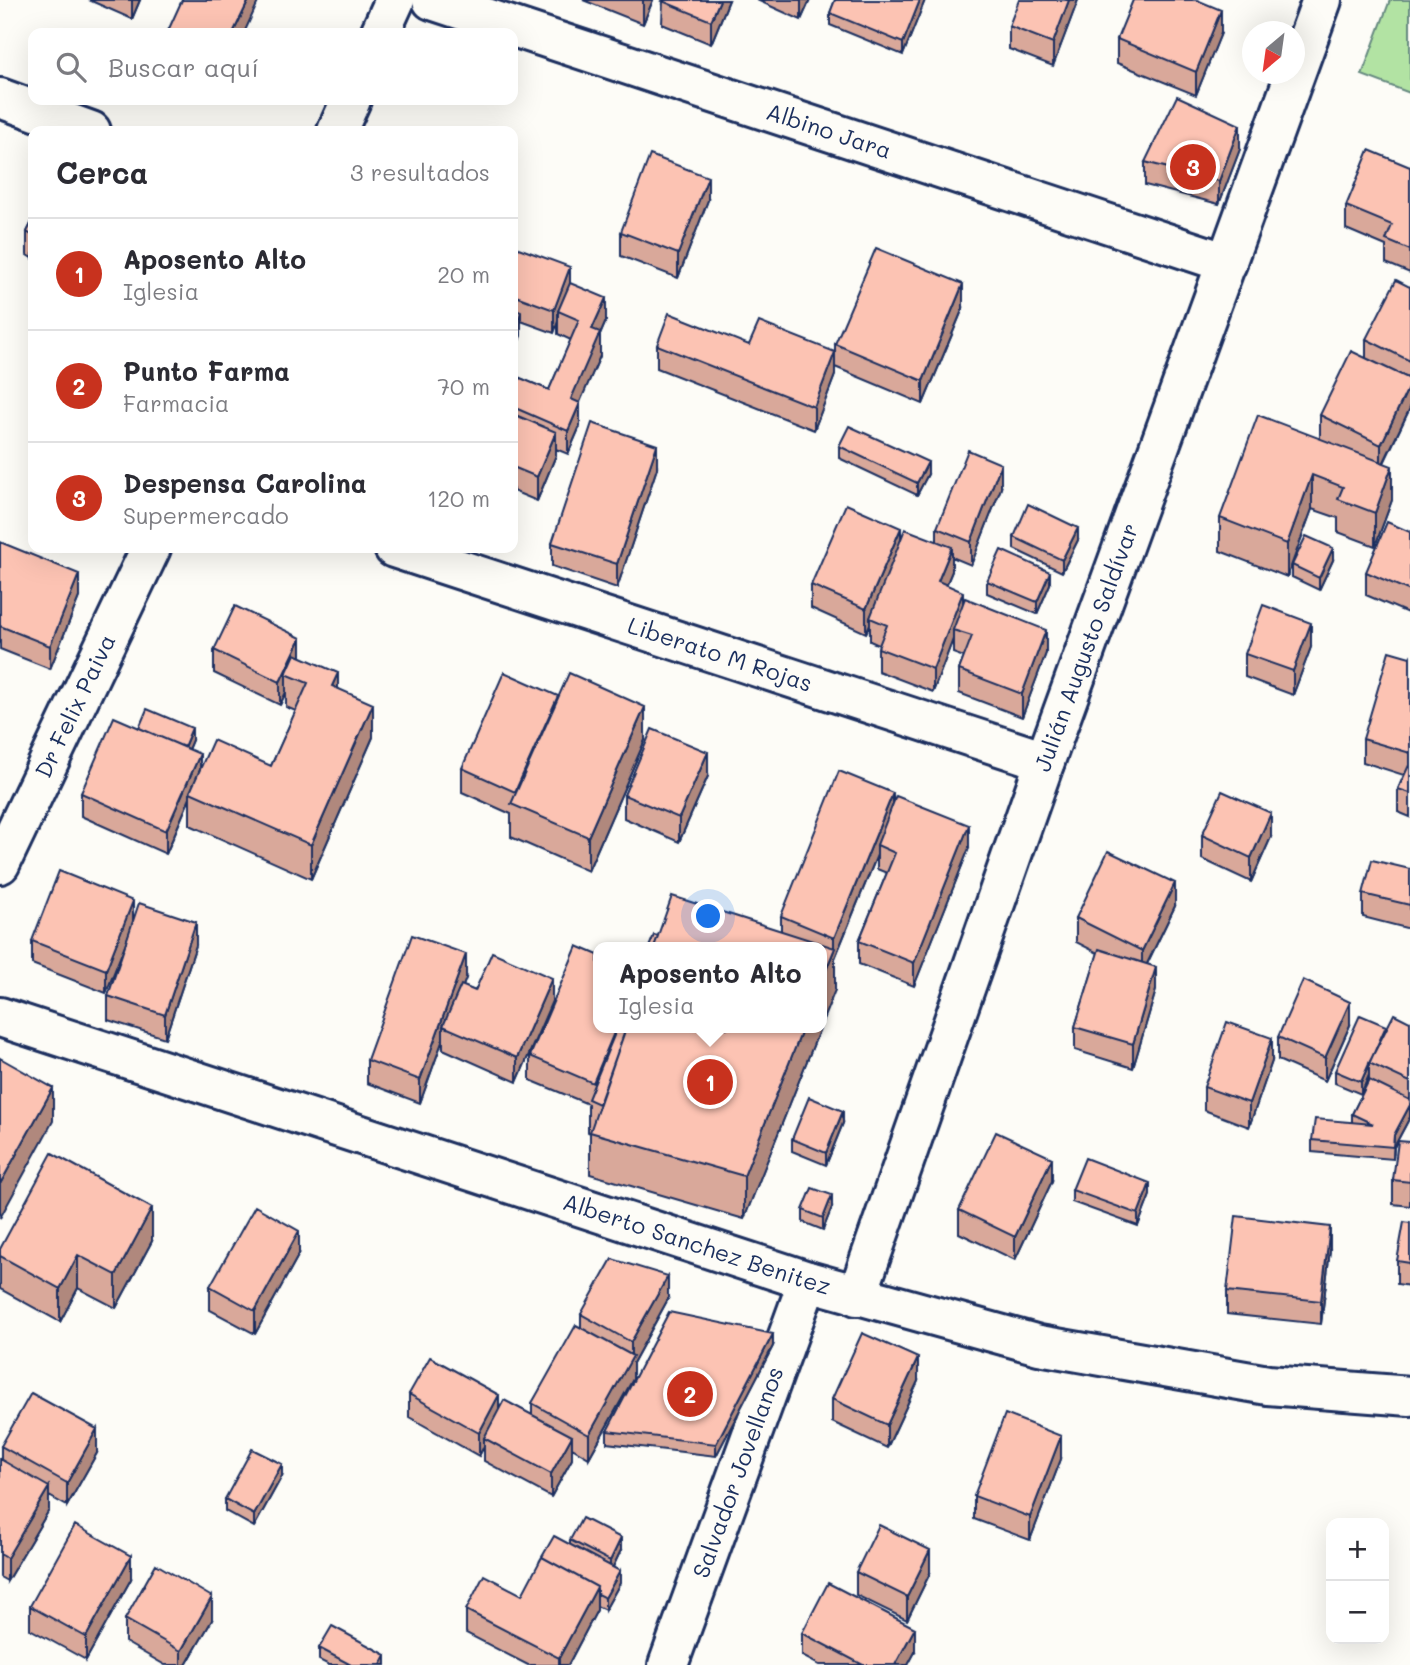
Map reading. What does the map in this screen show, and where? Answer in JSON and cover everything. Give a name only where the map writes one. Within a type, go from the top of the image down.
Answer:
[{"type":"street","points":[[382,28],[395,0]]},
{"type":"street","name":"Albino Jara","points":[[432,0],[517,28]]},
{"type":"street","name":"Julián Augusto Saldívar","points":[[857,1296],[1045,761],[1322,0]]},
{"type":"street","name":"Albino Jara","points":[[518,28],[1227,263]]},
{"type":"street","points":[[0,98],[77,126]]},
{"type":"street","points":[[339,126],[349,105]]},
{"type":"street","name":"Dr Felix Paiva","points":[[0,864],[149,553]]},
{"type":"street","name":"Liberato M Rojas","points":[[409,553],[1045,761]]},
{"type":"street","name":"Alberto Sanchez Benitez","points":[[0,1017],[808,1281],[1039,1345],[1268,1385],[1410,1396]]},
{"type":"street","name":"Salvador Jovellanos","points":[[668,1665],[808,1281]]},
{"type":"green space","points":[[1390,0],[1410,0],[1410,93],[1362,75]]},
{"type":"building","points":[[182,0],[249,0],[235,28],[169,28]]},
{"type":"building","points":[[663,0],[720,0],[711,21]]},
{"type":"building","points":[[835,0],[920,0],[903,43],[830,13]]},
{"type":"building","points":[[1019,0],[1069,0],[1053,43],[1009,26]]},
{"type":"building","points":[[1133,0],[1197,0],[1221,10],[1196,72],[1117,39]]},
{"type":"building","points":[[1177,96],[1240,125],[1219,181],[1145,162]]},
{"type":"building","points":[[1369,150],[1410,167],[1410,250],[1386,240],[1392,225],[1346,206]]},
{"type":"building","points":[[650,155],[708,177],[678,254],[621,232]]},
{"type":"building","points":[[518,248],[570,267],[554,310],[518,297]]},
{"type":"building","points":[[876,248],[963,284],[923,381],[835,344]]},
{"type":"building","points":[[1396,280],[1410,287],[1410,361],[1366,339]]},
{"type":"building","points":[[570,283],[606,298],[592,329],[600,332],[571,399],[580,403],[568,431],[518,409],[518,377],[549,390],[579,320],[558,311]]},
{"type":"building","points":[[669,313],[749,345],[759,322],[835,352],[814,407],[657,345]]},
{"type":"building","points":[[1351,351],[1410,379],[1381,445],[1320,415]]},
{"type":"building","points":[[1258,415],[1392,466],[1375,513],[1338,499],[1343,487],[1312,475],[1287,544],[1220,518]]},
{"type":"building","points":[[518,416],[556,432],[537,477],[518,469]]},
{"type":"building","points":[[592,423],[657,445],[617,564],[552,543]]},
{"type":"building","points":[[849,426],[928,462],[917,483],[839,446]]},
{"type":"building","points":[[968,450],[1001,464],[971,542],[937,528]]},
{"type":"building","points":[[846,504],[901,528],[866,609],[811,585]]},
{"type":"building","points":[[1028,504],[1078,528],[1062,560],[1014,537]]},
{"type":"building","points":[[1387,522],[1410,532],[1410,591],[1366,572]]},
{"type":"building","points":[[905,529],[952,547],[938,581],[963,592],[933,669],[878,648],[887,625],[870,618]]},
{"type":"building","points":[[1306,536],[1333,548],[1319,578],[1292,565]]},
{"type":"building","points":[[0,542],[79,574],[50,646],[0,626]]},
{"type":"building","points":[[1001,550],[1050,572],[1037,602],[987,581]]},
{"type":"building","points":[[965,598],[1046,630],[1022,694],[959,670],[972,636],[953,630]]},
{"type":"building","points":[[1263,605],[1311,623],[1293,671],[1245,654]]},
{"type":"building","points":[[235,606],[301,638],[280,682],[214,650]]},
{"type":"building","points":[[1389,651],[1410,657],[1410,753],[1363,739]]},
{"type":"building","points":[[295,654],[338,673],[332,686],[373,704],[311,845],[190,792],[213,740],[271,766],[308,683],[286,674]]},
{"type":"building","points":[[504,672],[558,696],[515,792],[462,768]]},
{"type":"building","points":[[569,673],[645,707],[588,837],[511,804]]},
{"type":"building","points":[[147,709],[192,728],[184,747],[139,728]]},
{"type":"building","points":[[114,717],[200,754],[166,831],[81,793]]},
{"type":"building","points":[[652,729],[708,752],[679,818],[624,795]]},
{"type":"building","points":[[1410,763],[1410,793],[1398,789]]},
{"type":"building","points":[[839,771],[893,793],[834,938],[781,916]]},
{"type":"building","points":[[1222,791],[1271,813],[1251,858],[1202,835]]},
{"type":"building","points":[[896,796],[969,825],[914,963],[859,941],[895,853],[877,845]]},
{"type":"building","points":[[1108,851],[1175,883],[1142,951],[1076,918]]},
{"type":"building","points":[[1372,860],[1410,869],[1410,905],[1363,894]]},
{"type":"building","points":[[59,871],[133,901],[106,970],[32,941]]},
{"type":"building","points":[[672,896],[816,942],[656,942]]},
{"type":"building","points":[[139,903],[196,922],[165,1015],[108,996]]},
{"type":"building","points":[[412,935],[466,954],[420,1080],[367,1060]]},
{"type":"building","points":[[827,945],[835,948],[827,968]]},
{"type":"building","points":[[577,946],[593,953],[593,1033],[614,1033],[593,1083],[530,1056]]},
{"type":"building","points":[[1099,949],[1156,967],[1133,1044],[1075,1027]]},
{"type":"building","points":[[492,952],[552,978],[517,1058],[443,1026],[461,985],[475,991]]},
{"type":"building","points":[[1303,980],[1350,1002],[1325,1058],[1278,1037]]},
{"type":"building","points":[[1394,1014],[1410,1022],[1410,1082],[1369,1063]]},
{"type":"building","points":[[1360,1015],[1386,1026],[1361,1082],[1335,1071]]},
{"type":"building","points":[[1227,1022],[1272,1038],[1249,1103],[1204,1087]]},
{"type":"building","points":[[615,1033],[624,1033],[599,1104],[588,1099]]},
{"type":"building","points":[[624,1033],[801,1033],[744,1176],[590,1132]]},
{"type":"building","points":[[0,1058],[53,1088],[0,1184]]},
{"type":"building","points":[[1369,1080],[1410,1100],[1394,1135],[1393,1147],[1312,1140],[1315,1119],[1373,1124],[1352,1114]]},
{"type":"building","points":[[809,1097],[843,1111],[826,1153],[792,1139]]},
{"type":"building","points":[[996,1132],[1052,1158],[1015,1237],[959,1210]]},
{"type":"building","points":[[1398,1141],[1410,1142],[1410,1182],[1393,1180]]},
{"type":"building","points":[[52,1153],[152,1208],[116,1275],[78,1255],[60,1289],[0,1256],[0,1249]]},
{"type":"building","points":[[1085,1158],[1150,1183],[1138,1214],[1072,1190]]},
{"type":"building","points":[[812,1188],[832,1195],[823,1218],[803,1210]]},
{"type":"building","points":[[255,1206],[299,1231],[255,1311],[210,1286]]},
{"type":"building","points":[[1236,1216],[1330,1227],[1321,1301],[1227,1291]]},
{"type":"building","points":[[1404,1222],[1410,1223],[1410,1263],[1397,1261]]},
{"type":"building","points":[[612,1259],[668,1276],[631,1342],[581,1314]]},
{"type":"building","points":[[669,1312],[773,1334],[716,1444],[607,1431]]},
{"type":"building","points":[[576,1325],[633,1356],[589,1435],[532,1403]]},
{"type":"building","points":[[862,1333],[918,1358],[887,1425],[832,1399]]},
{"type":"building","points":[[430,1357],[499,1395],[479,1433],[409,1394]]},
{"type":"building","points":[[31,1393],[97,1429],[67,1483],[1,1446]]},
{"type":"building","points":[[504,1400],[572,1436],[551,1474],[484,1438]]},
{"type":"building","points":[[1005,1414],[1061,1436],[1030,1517],[974,1496]]},
{"type":"building","points":[[252,1449],[282,1464],[254,1515],[225,1499]]},
{"type":"building","points":[[0,1459],[49,1487],[7,1558],[0,1554]]},
{"type":"building","points":[[582,1518],[621,1538],[610,1561],[570,1540]]},
{"type":"building","points":[[75,1525],[131,1556],[86,1637],[30,1606]]},
{"type":"building","points":[[879,1525],[930,1550],[907,1597],[856,1572]]},
{"type":"building","points":[[554,1536],[620,1571],[605,1598],[597,1594],[597,1587],[542,1557],[539,1562]]},
{"type":"building","points":[[542,1557],[597,1587],[559,1658],[466,1610],[484,1575],[522,1595]]},
{"type":"building","points":[[156,1564],[212,1597],[181,1651],[125,1619]]},
{"type":"building","points":[[828,1583],[915,1628],[895,1665],[863,1665],[802,1633]]},
{"type":"building","points":[[332,1626],[386,1655],[381,1665],[351,1665],[319,1648]]},
{"type":"place","name":"Despensa Carolina","points":[[1193,167]]},
{"type":"place","name":"Aposento Alto","points":[[710,1082]]},
{"type":"place","name":"Punto Farma","points":[[690,1394]]}]
